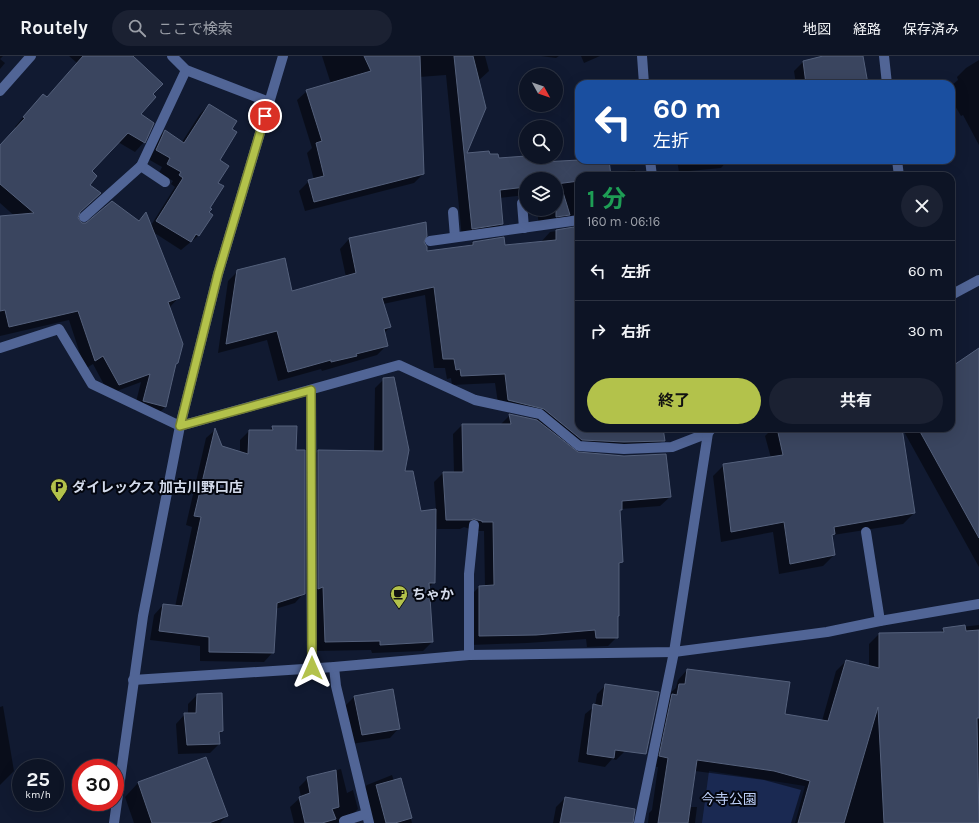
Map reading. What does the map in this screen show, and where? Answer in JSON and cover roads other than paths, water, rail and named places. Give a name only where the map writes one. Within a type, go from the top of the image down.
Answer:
[{"type":"street","points":[[0,91],[31,56]]},
{"type":"street","points":[[172,56],[186,70],[269,102]]},
{"type":"street","points":[[114,823],[143,616],[180,426],[218,274],[283,56]]},
{"type":"street","points":[[642,56],[644,80]]},
{"type":"street","points":[[884,56],[887,80]]},
{"type":"street","points":[[84,217],[141,166],[186,70]]},
{"type":"street","points":[[141,166],[166,182]]},
{"type":"street","points":[[453,212],[455,237]]},
{"type":"street","points":[[523,216],[524,228]]},
{"type":"street","points":[[430,241],[575,221]]},
{"type":"street","points":[[955,293],[979,280]]},
{"type":"street","points":[[0,348],[59,329],[92,384],[180,426],[399,365],[475,400],[540,414],[579,446],[624,449],[672,447],[704,432]]},
{"type":"street","points":[[311,390],[312,668]]},
{"type":"street","points":[[640,823],[674,652],[708,432]]},
{"type":"street","points":[[470,655],[468,574],[474,525]]},
{"type":"street","points":[[866,532],[880,621]]},
{"type":"street","points":[[133,680],[334,667],[470,655],[674,652],[827,632],[880,621],[979,604]]},
{"type":"street","points":[[334,667],[336,686],[367,819],[344,821]]},
{"type":"place","name":"ダイレックス 加古川野口店","points":[[59,502]]},
{"type":"place","name":"ちゃか","points":[[399,609]]},
{"type":"park label","name":"今寺公園","points":[[729,799]]}]
